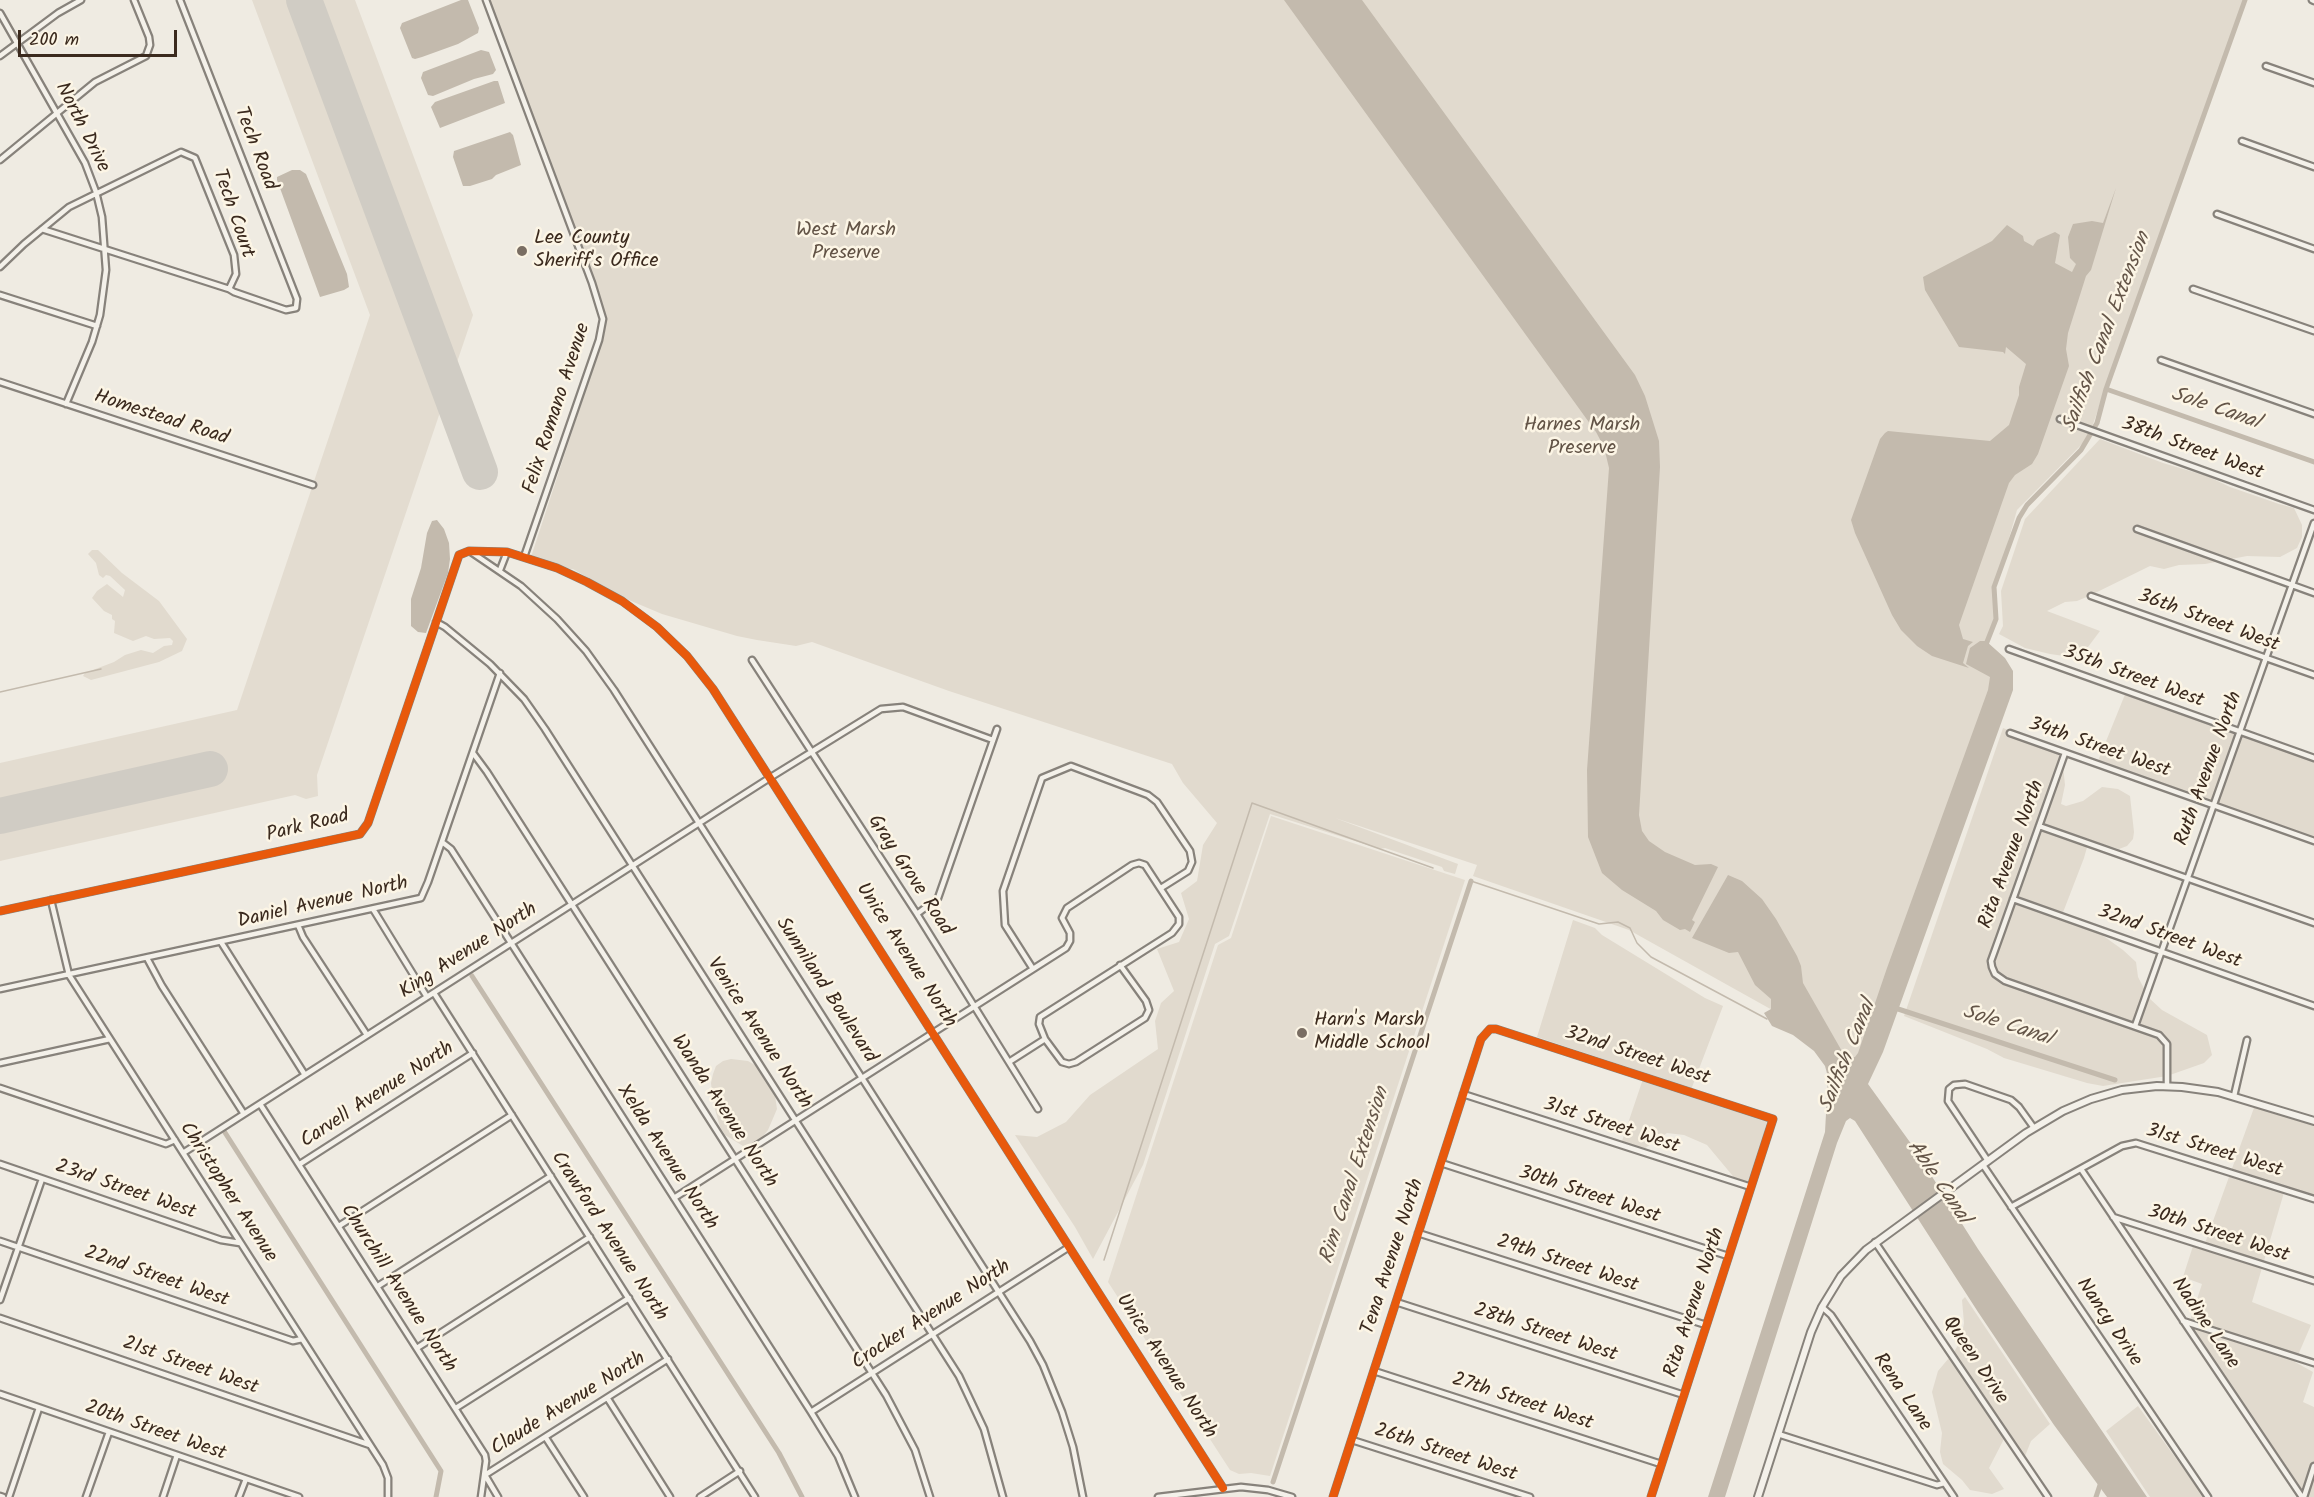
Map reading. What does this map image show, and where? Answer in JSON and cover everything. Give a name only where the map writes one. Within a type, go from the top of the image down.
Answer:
[{"type":"street","points":[[0,56],[58,13],[81,0]]},
{"type":"street","points":[[0,160],[102,77],[146,56],[150,45],[134,0]]},
{"type":"street","name":"Tech Road","points":[[180,0],[297,299],[296,308],[286,310],[229,289]]},
{"type":"street","name":"Felix Romano Avenue","points":[[486,0],[592,283],[603,319],[599,340],[524,557]]},
{"type":"street","name":"North Drive","points":[[0,13],[85,163],[102,217],[105,287],[97,326],[66,404]]},
{"type":"street","points":[[2266,66],[2314,83]]},
{"type":"street","points":[[2242,141],[2314,166]]},
{"type":"street","name":"Tech Court","points":[[96,192],[175,154],[188,153],[195,158],[234,255],[236,274],[229,289]]},
{"type":"street","points":[[0,267],[42,228],[69,207],[96,192]]},
{"type":"street","points":[[2217,214],[2314,249]]},
{"type":"street","points":[[42,228],[229,289]]},
{"type":"street","points":[[2193,289],[2314,332]]},
{"type":"street","points":[[0,295],[97,326]]},
{"type":"street","points":[[2161,360],[2314,414]]},
{"type":"street","name":"Homestead Road","points":[[0,382],[313,485]]},
{"type":"street","name":"38th Street West","points":[[2060,419],[2314,510]]},
{"type":"street","name":"Ruth Avenue North","points":[[2135,1026],[2314,523]]},
{"type":"street","points":[[2137,530],[2314,593]]},
{"type":"street","name":"Unice Avenue North","points":[[469,550],[507,552],[557,568],[596,586],[622,601],[657,627],[687,656],[713,688],[934,1032],[1221,1489]]},
{"type":"street","name":"Sunniland Boulevard","points":[[469,550],[500,570],[545,607],[586,651],[614,690],[1030,1341],[1055,1394],[1073,1447],[1083,1497]]},
{"type":"street","name":"Park Road","points":[[0,911],[360,834],[368,823],[459,555],[469,550]]},
{"type":"street","points":[[500,570],[507,552]]},
{"type":"street","name":"36th Street West","points":[[2091,596],[2314,675]]},
{"type":"street","name":"Venice Avenue North","points":[[436,622],[464,642],[500,673],[534,712],[959,1376],[977,1412],[990,1447],[1003,1497]]},
{"type":"street","name":"35th Street West","points":[[2009,649],[2314,758]]},
{"type":"street","name":"Gray Grove Road","points":[[752,660],[917,914],[1038,1109]]},
{"type":"street","name":"Daniel Avenue North","points":[[0,989],[421,898],[500,673]]},
{"type":"street","name":"King Avenue North","points":[[183,1153],[810,752],[881,710],[903,707],[993,740]]},
{"type":"street","points":[[917,914],[938,898],[997,729]]},
{"type":"street","name":"34th Street West","points":[[2010,733],[2314,841]]},
{"type":"street","name":"Wanda Avenue North","points":[[473,753],[488,772],[872,1372],[907,1433],[922,1468],[930,1497]]},
{"type":"street","name":"Rita Avenue North","points":[[2065,753],[1994,953],[1992,967],[1995,974],[2005,981],[2135,1026]]},
{"type":"street","points":[[1033,969],[1005,925],[1003,891],[1042,778],[1071,765],[1148,795],[1157,802],[1190,851],[1192,861],[1188,871],[1161,888]]},
{"type":"street","points":[[2039,826],[2314,923]]},
{"type":"street","name":"Xelda Avenue North","points":[[442,842],[451,849],[811,1412],[838,1456],[855,1497]]},
{"type":"street","points":[[674,1198],[1066,948],[1070,941],[1070,933],[1062,918],[1067,908],[1132,865],[1139,863],[1144,865],[1161,888],[1179,917],[1179,924],[1172,933],[1120,965],[1041,1017],[1039,1024],[1045,1039],[1062,1062],[1069,1064],[1076,1062],[1145,1018],[1149,1010],[1146,1001],[1120,965]]},
{"type":"street","name":"32nd Street West","points":[[2013,899],[2314,1006]]},
{"type":"street","name":"Christopher Avenue","points":[[51,900],[69,975],[386,1472],[388,1497]]},
{"type":"street","points":[[374,909],[427,997]]},
{"type":"street","points":[[298,925],[303,937],[367,1035]]},
{"type":"street","points":[[221,942],[305,1075]]},
{"type":"street","points":[[147,958],[244,1114]]},
{"type":"street","name":"Crawford Avenue North","points":[[434,993],[755,1497]]},
{"type":"street","points":[[2135,1026],[2164,1038],[2167,1044],[2167,1086]]},
{"type":"street","name":"32nd Street West","points":[[1490,1029],[1496,1029],[1773,1119]]},
{"type":"street","name":"Tena Avenue North","points":[[1333,1497],[1480,1039],[1490,1029]]},
{"type":"street","points":[[0,1063],[110,1039]]},
{"type":"street","points":[[1009,1062],[1045,1039]]},
{"type":"street","points":[[2234,1096],[2247,1040]]},
{"type":"street","name":"Carvell Avenue North","points":[[300,1164],[473,1053]]},
{"type":"street","name":"Nancy Drive","points":[[2034,1128],[2011,1100],[1965,1084],[1954,1085],[1949,1089],[1948,1101],[2011,1207],[2208,1497]]},
{"type":"street","points":[[1758,1497],[1811,1332],[1822,1307],[1842,1276],[1875,1242],[2034,1128],[2068,1109],[2107,1094],[2138,1088],[2167,1086],[2201,1089],[2234,1096],[2314,1121]]},
{"type":"street","points":[[0,1088],[166,1144],[175,1140]]},
{"type":"street","name":"31st Street West","points":[[1463,1095],[1751,1187]]},
{"type":"street","name":"Churchill Avenue North","points":[[260,1104],[485,1455],[485,1475],[481,1497]]},
{"type":"street","points":[[339,1226],[512,1115]]},
{"type":"street","name":"Rita Avenue North","points":[[1651,1497],[1773,1119]]},
{"type":"street","name":"31st Street West","points":[[2011,1207],[2122,1146],[2136,1143],[2314,1199]]},
{"type":"street","name":"30th Street West","points":[[1441,1163],[1728,1256]]},
{"type":"street","name":"23rd Street West","points":[[0,1164],[221,1240],[240,1243]]},
{"type":"street","name":"Nadine Lane","points":[[2081,1169],[2303,1497]]},
{"type":"street","points":[[378,1286],[551,1176]]},
{"type":"street","points":[[0,1300],[42,1179]]},
{"type":"street","name":"30th Street West","points":[[2113,1217],[2314,1281]]},
{"type":"street","name":"29th Street West","points":[[1418,1233],[1706,1325]]},
{"type":"street","points":[[417,1348],[590,1237]]},
{"type":"street","name":"22nd Street West","points":[[0,1241],[293,1341],[302,1339]]},
{"type":"street","name":"Queen Drive","points":[[1875,1242],[2048,1497]]},
{"type":"street","name":"Crocker Avenue North","points":[[811,1412],[1069,1247]]},
{"type":"street","points":[[456,1408],[629,1298]]},
{"type":"street","name":"28th Street West","points":[[1396,1302],[1684,1395]]},
{"type":"street","name":"Rena Lane","points":[[1822,1307],[1831,1315],[1954,1497]]},
{"type":"street","name":"21st Street West","points":[[0,1318],[369,1445]]},
{"type":"street","points":[[2183,1321],[2314,1363]]},
{"type":"street","name":"Claude Avenue North","points":[[485,1475],[668,1359]]},
{"type":"street","name":"27th Street West","points":[[1374,1371],[1662,1464]]},
{"type":"street","name":"20th Street West","points":[[0,1395],[299,1497]]},
{"type":"street","points":[[608,1399],[670,1497]]},
{"type":"street","points":[[9,1497],[39,1408]]},
{"type":"street","points":[[86,1497],[109,1432]]},
{"type":"street","points":[[1778,1434],[1937,1485],[1944,1483]]},
{"type":"street","points":[[546,1438],[584,1497]]},
{"type":"street","name":"26th Street West","points":[[1352,1440],[1530,1497]]},
{"type":"street","points":[[163,1497],[177,1455]]},
{"type":"street","points":[[2303,1497],[2314,1466]]},
{"type":"street","points":[[700,1497],[740,1471]]},
{"type":"street","points":[[485,1475],[498,1497]]},
{"type":"street","points":[[239,1497],[246,1479]]},
{"type":"street","points":[[1158,1497],[1256,1487],[1292,1497]]},
{"type":"street","points":[[1216,1497],[1221,1489]]},
{"type":"shaded area","points":[[252,0],[355,0],[473,315],[317,775],[318,796],[306,799],[295,795],[0,861],[0,763],[237,710],[370,315]]},
{"type":"shaded area","points":[[461,0],[468,0],[479,28],[478,33],[458,44],[422,57],[412,58],[400,28],[402,23]]},
{"type":"shaded area","points":[[1284,0],[1362,0],[1635,375],[1645,396],[1659,441],[1660,467],[1639,815],[1642,831],[1649,841],[1665,852],[1695,865],[1711,864],[1718,867],[1692,920],[1695,922],[1690,932],[1685,929],[1680,930],[1663,920],[1656,911],[1622,890],[1602,873],[1588,837],[1587,770],[1609,468],[1604,447],[1596,432]]},
{"type":"shaded area","points":[[481,50],[489,52],[496,70],[493,74],[474,79],[433,96],[428,95],[421,78],[423,72]]},
{"type":"shaded area","points":[[498,81],[505,103],[440,128],[431,107],[435,102]]},
{"type":"shaded area","points":[[510,132],[513,135],[521,165],[496,175],[492,179],[463,186],[453,157],[454,151]]},
{"type":"shaded area","points":[[292,170],[300,170],[306,174],[347,274],[349,287],[344,290],[320,297],[277,180],[277,177]]},
{"type":"shaded area","points":[[2116,188],[2091,270],[2086,276],[2068,333],[2066,349],[2069,366],[2038,454],[2032,464],[2015,475],[2009,483],[1959,625],[1963,639],[1973,642],[1968,646],[1963,663],[1969,668],[1932,656],[1917,646],[1901,630],[1892,615],[1851,520],[1880,439],[1885,433],[1888,431],[1990,441],[2009,425],[2026,364],[2006,347],[2005,354],[1959,347],[1925,290],[1923,277],[1992,241],[2007,225],[2033,246],[2037,240],[2055,232],[2060,235],[2055,263],[2072,272],[2076,264],[2070,258],[2068,237],[2073,224],[2092,221],[2103,223]]},
{"type":"shaded area","points":[[437,520],[444,529],[449,543],[448,573],[426,633],[418,632],[411,626],[411,599],[421,568],[427,533],[432,521]]},
{"type":"shaded area","points":[[1980,641],[1986,641],[2005,658],[2013,671],[2013,690],[1883,1052],[1868,1084],[1912,1145],[1978,1249],[2147,1497],[2107,1497],[2054,1425],[1855,1121],[1850,1118],[1846,1121],[1837,1143],[1725,1497],[1708,1497],[1825,1132],[1828,1077],[1825,1066],[1814,1051],[1793,1035],[1772,1026],[1764,1013],[1771,1009],[1771,999],[1755,985],[1738,952],[1729,953],[1692,938],[1728,875],[1742,881],[1762,899],[1776,919],[1797,956],[1803,983],[1843,1053],[1848,1058],[1855,1057],[1988,690],[1990,677],[1966,664],[1970,648]]},
{"type":"shaded area","name":"Harn's Marsh Middle School","points":[[1271,816],[1465,880],[1270,1476],[1239,1474],[1230,1470],[1108,1282],[1218,945],[1231,938]]},
{"type":"green space","name":"Harnes Marsh Preserve","points":[[488,0],[2244,0],[2088,438],[2017,510],[1995,588],[1994,624],[1980,663],[1998,681],[1848,1082],[1817,1035],[1629,930],[1473,876],[1477,865],[1335,818],[1458,864],[1455,874],[1444,871],[1442,867],[1385,848],[1380,849],[1270,814],[1229,936],[1215,944],[1143,1165],[1093,1259],[1075,1227],[1015,1135],[1037,1137],[1066,1122],[1090,1095],[1158,1049],[1155,1021],[1161,1003],[1174,991],[1157,949],[1179,942],[1189,919],[1181,893],[1197,881],[1203,845],[1217,823],[1183,783],[1172,764],[949,691],[812,642],[796,646],[757,640],[662,614],[617,595],[573,569],[548,570],[528,558],[532,554],[605,331]]},
{"type":"green space","points":[[2100,439],[2294,508],[2302,525],[2302,537],[2297,548],[2280,557],[2247,556],[2164,569],[2150,566],[2089,596],[2077,601],[2065,602],[2047,611],[2100,631],[2088,647],[2076,654],[2064,656],[2025,648],[1999,634],[2003,626],[2001,591],[2025,519]]},
{"type":"green space","points":[[92,550],[98,550],[122,573],[159,601],[187,639],[182,651],[159,662],[91,680],[83,676],[125,655],[141,650],[153,653],[164,646],[172,645],[173,641],[170,638],[154,639],[146,636],[133,641],[114,633],[115,621],[112,615],[104,611],[92,598],[107,584],[123,597],[125,590],[110,576],[106,575],[103,578],[99,575],[96,563],[88,554]]},
{"type":"green space","points":[[2126,692],[2314,756],[2314,837],[2098,761]]},
{"type":"green space","points":[[2003,728],[2057,751],[2063,766],[2065,785],[2061,804],[2066,806],[2083,801],[2102,787],[2118,789],[2130,796],[2133,839],[2127,846],[2119,849],[2089,840],[2062,915],[2091,927],[2123,950],[2136,962],[2138,977],[2149,998],[2162,1010],[2207,1035],[2212,1055],[2204,1063],[2167,1076],[2103,1086],[2004,1058],[1904,1016]]},
{"type":"green space","points":[[1573,920],[1595,928],[1602,935],[1705,998],[1723,1006],[1689,1095],[1767,1121],[1751,1188],[1737,1181],[1707,1145],[1684,1135],[1667,1133],[1638,1153],[1620,1147],[1645,1073],[1537,1037]]},
{"type":"green space","points":[[731,1059],[748,1061],[760,1068],[774,1089],[777,1109],[768,1130],[760,1140],[750,1146],[743,1146],[725,1135],[720,1127],[713,1102],[711,1083],[716,1066]]},
{"type":"green space","points":[[2255,1105],[2314,1125],[2314,1198],[2285,1189],[2252,1302],[2311,1325],[2295,1362],[2313,1372],[2303,1402],[2314,1407],[2314,1497],[2302,1497],[2304,1492],[2188,1327],[2202,1284],[2183,1277],[2193,1246],[2204,1246]]},
{"type":"green space","points":[[1965,1297],[2050,1424],[2031,1441],[2023,1461],[2004,1439],[1989,1468],[2004,1489],[1992,1494],[1970,1490],[1943,1464],[1940,1452],[1942,1433],[1932,1392],[1938,1371],[1961,1340],[1964,1323],[1962,1300]]},
{"type":"green space","points":[[2138,1406],[2204,1497],[2150,1497],[2106,1431]]},
{"type":"waterway","name":"Sailfish Canal Extension","points":[[1985,647],[1996,619],[1994,587],[2019,518],[2027,505],[2081,450],[2097,423],[2106,389],[2245,0]]},
{"type":"waterway","name":"Sole Canal","points":[[2106,389],[2314,462]]},
{"type":"waterway","points":[[0,692],[101,669]]},
{"type":"waterway","points":[[1104,1260],[1252,803],[1433,868]]},
{"type":"waterway","points":[[1471,881],[1599,924],[1618,922],[1630,928],[1637,943],[1651,957],[1767,1019]]},
{"type":"waterway","name":"Rim Canal Extension","points":[[1273,1482],[1471,881]]},
{"type":"waterway","points":[[472,976],[779,1453],[802,1497]]},
{"type":"waterway","name":"Sole Canal","points":[[1892,1007],[2115,1080]]},
{"type":"waterway","points":[[224,1131],[441,1471],[436,1497]]},
{"type":"waterway","points":[[2096,1497],[2101,1482]]},
{"type":"runway","points":[[304,0],[480,472]]},
{"type":"runway","points":[[0,816],[210,769]]},
{"type":"cycle path","points":[[0,911],[360,834],[368,823],[459,555],[469,551],[507,552],[557,568],[587,582],[622,601],[657,627],[687,656],[713,689],[1223,1488]]},
{"type":"cycle path","points":[[1333,1497],[1481,1039],[1490,1029],[1496,1029],[1773,1119],[1651,1497]]},
{"type":"place","name":"Lee County Sheriff's Office","points":[[522,251]]},
{"type":"place","name":"Harn's Marsh Middle School","points":[[1302,1033]]},
{"type":"park label","name":"West Marsh Preserve","points":[[846,244]]},
{"type":"water label","name":"Sailfish Canal","points":[[1849,1057]]},
{"type":"water label","name":"Able Canal","points":[[1937,1183]]}]
